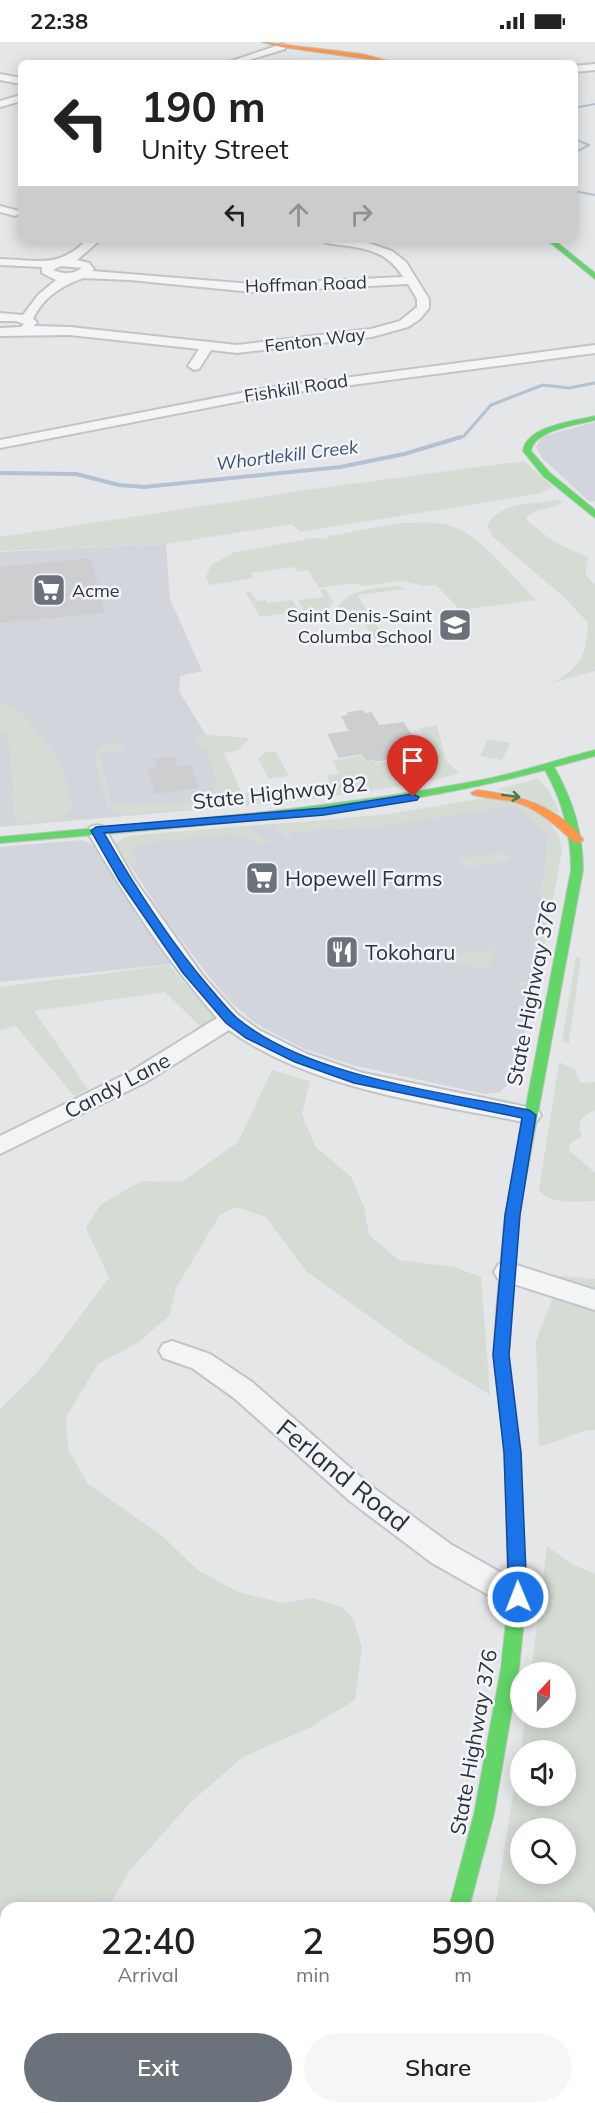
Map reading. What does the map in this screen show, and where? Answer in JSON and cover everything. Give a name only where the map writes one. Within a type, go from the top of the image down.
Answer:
[{"type":"main road","points":[[265,42],[282,47],[368,56],[382,60]]},
{"type":"main road","points":[[554,243],[595,277]]},
{"type":"main road","points":[[591,508],[533,462],[527,450],[528,444],[534,437],[552,429],[595,418]]},
{"type":"main road","name":"State Highway 82","points":[[0,840],[324,811],[453,791],[549,768],[595,753]]},
{"type":"main road","name":"State Highway 376","points":[[461,1902],[484,1814],[510,1668],[518,1597],[513,1453],[501,1355],[516,1188],[576,876],[578,840],[574,815],[549,768]]},
{"type":"main road","points":[[453,791],[510,796],[531,801],[545,808],[578,840]]},
{"type":"street","points":[[240,60],[282,47]]},
{"type":"street","points":[[578,69],[595,67]]},
{"type":"street","points":[[0,77],[18,80]]},
{"type":"street","points":[[0,104],[18,100]]},
{"type":"street","points":[[0,208],[15,213]]},
{"type":"street","points":[[53,268],[78,255],[91,243]]},
{"type":"street","points":[[0,340],[25,326],[32,309],[55,287],[83,270],[87,257],[101,243]]},
{"type":"street","name":"Fenton Way","points":[[25,326],[206,347],[251,348],[372,333],[404,324],[416,316],[423,308],[423,298],[400,262],[388,253],[368,246],[348,243]]},
{"type":"street","points":[[0,262],[83,270]]},
{"type":"street","points":[[53,268],[83,270]]},
{"type":"street","points":[[3,317],[20,309],[34,296],[51,279],[53,268]]},
{"type":"street","name":"Hoffman Road","points":[[83,270],[252,288],[410,280]]},
{"type":"street","points":[[3,317],[25,326]]},
{"type":"street","points":[[0,332],[25,326]]},
{"type":"street","points":[[194,366],[206,347]]},
{"type":"street","name":"Fishkill Road","points":[[0,444],[267,392],[595,349]]},
{"type":"street","points":[[96,831],[125,880],[196,981],[230,1020],[251,1035],[299,1059],[349,1076],[529,1115]]},
{"type":"street","name":"Candy Lane","points":[[0,1146],[138,1077],[230,1020]]},
{"type":"street","points":[[507,1272],[595,1300]]},
{"type":"street","name":"Ferland Road","points":[[172,1351],[201,1361],[243,1390],[361,1494],[442,1554],[518,1597]]},
{"type":"shaded area","points":[[595,422],[595,501],[590,502],[542,458],[536,447],[541,437]]},
{"type":"shaded area","points":[[524,461],[553,487],[537,494],[300,532],[291,524],[166,544],[0,551],[0,537],[321,488]]},
{"type":"shaded area","points":[[557,500],[562,502],[533,513],[526,520],[553,541],[588,558],[585,574],[595,585],[595,671],[552,683],[576,666],[584,652],[588,623],[564,597],[493,537],[487,526],[499,512],[508,508]]},
{"type":"shaded area","points":[[402,523],[444,524],[467,533],[488,550],[536,600],[460,610],[436,585],[426,586],[401,581],[363,586],[352,583],[319,588],[308,570],[297,572],[294,567],[251,573],[253,578],[210,585],[206,577],[211,565],[235,552],[314,538],[325,539],[329,536]]},
{"type":"shaded area","points":[[166,544],[170,599],[202,671],[180,676],[179,691],[216,751],[239,806],[0,827],[0,552]]},
{"type":"shaded area","points":[[399,586],[407,589],[357,595],[387,641],[415,637],[420,643],[381,647],[354,610],[335,613],[339,605],[353,594],[371,589]]},
{"type":"shaded area","points":[[325,589],[333,602],[325,614],[306,615],[298,600],[324,597],[320,590]]},
{"type":"shaded area","points":[[245,591],[250,591],[256,601],[265,600],[268,603],[292,600],[300,611],[260,617]]},
{"type":"shaded area","points":[[0,703],[22,713],[61,762],[72,811],[60,819],[49,822],[15,823],[8,733],[0,733]]},
{"type":"shaded area","points":[[437,725],[446,761],[459,773],[427,782],[298,801],[121,815],[108,807],[95,762],[95,755],[104,746],[115,742],[123,743],[122,750],[100,753],[112,806],[185,802],[209,795],[216,784],[207,751],[201,749],[194,734],[250,738],[238,750],[224,753],[242,794],[254,792],[258,798],[273,795],[275,791],[329,781],[327,775],[339,774],[332,761],[362,755],[366,762],[374,761],[375,763],[419,756],[429,744],[419,728]]},
{"type":"shaded area","points":[[488,739],[510,743],[502,760],[480,756]]},
{"type":"shaded area","points":[[266,752],[276,752],[289,776],[269,779],[258,759]]},
{"type":"shaded area","points":[[538,779],[548,789],[560,813],[497,789]]},
{"type":"shaded area","points":[[485,798],[514,800],[530,807],[549,822],[561,842],[562,851],[538,980],[535,984],[520,986],[515,981],[529,982],[549,833],[514,806],[382,826],[289,832],[291,840],[268,825],[389,814]]},
{"type":"shaded area","points":[[514,802],[553,829],[539,967],[528,1021],[512,1080],[500,1092],[485,1094],[352,1065],[302,1048],[255,1023],[230,1001],[212,980],[168,923],[128,862],[127,837],[272,824],[363,820]]},
{"type":"shaded area","points":[[244,826],[253,829],[271,842],[256,844],[247,836],[238,834],[152,842],[128,848],[140,866],[128,864],[116,844],[127,836]]},
{"type":"shaded area","points":[[81,840],[98,850],[173,964],[0,982],[0,847]]},
{"type":"shaded area","points":[[503,853],[511,857],[504,862],[468,867],[459,862],[463,858]]},
{"type":"shaded area","points":[[493,943],[496,945],[488,969],[429,959],[426,957],[491,950]]},
{"type":"shaded area","points":[[421,950],[425,957],[415,951]]},
{"type":"shaded area","points":[[576,957],[581,957],[569,1043],[562,1042]]},
{"type":"shaded area","points":[[169,965],[217,1021],[203,1029],[165,992],[34,1011],[88,1089],[74,1096],[16,1026],[0,1030],[0,987]]},
{"type":"shaded area","points":[[559,1062],[575,1069],[580,1083],[595,1082],[595,1110],[581,1120],[579,1127],[582,1136],[571,1143],[569,1150],[595,1173],[595,1201],[557,1201],[539,1190]]},
{"type":"shaded area","points":[[272,1070],[310,1081],[302,1114],[315,1146],[351,1177],[364,1207],[369,1235],[398,1260],[454,1267],[481,1277],[490,1395],[409,1345],[306,1271],[266,1217],[235,1207],[219,1216],[176,1288],[169,1316],[139,1342],[98,1364],[66,1417],[68,1449],[88,1484],[161,1535],[199,1571],[238,1592],[283,1603],[312,1598],[342,1607],[354,1620],[362,1648],[355,1700],[309,1728],[243,1757],[192,1801],[130,1870],[111,1902],[0,1902],[0,1409],[38,1372],[109,1278],[86,1228],[100,1205],[141,1181],[182,1182],[238,1142]]},
{"type":"shaded area","points":[[549,1275],[595,1279],[595,1430],[587,1430],[539,1447],[536,1341],[552,1300]]},
{"type":"shaded area","points":[[547,1546],[573,1565],[595,1574],[595,1902],[496,1902],[511,1806],[576,1806],[576,1740],[522,1740],[524,1728],[576,1728],[576,1662],[532,1662]]},
{"type":"building","name":"Acme","points":[[91,558],[105,613],[0,623],[0,567]]},
{"type":"building","points":[[363,710],[365,713],[372,712],[379,725],[404,722],[418,746],[393,750],[397,756],[392,757],[393,759],[375,762],[374,760],[366,761],[362,754],[339,758],[327,734],[349,731],[341,716],[348,715],[347,712]]},
{"type":"building","points":[[174,757],[177,767],[191,765],[199,788],[155,794],[148,770],[157,769],[154,759]]},
{"type":"waterway","name":"Whortlekill Creek","points":[[578,107],[595,104]]},
{"type":"waterway","name":"Whortlekill Creek","points":[[578,141],[589,145],[578,151]]},
{"type":"waterway","name":"Whortlekill Creek","points":[[578,192],[595,195]]},
{"type":"waterway","name":"Whortlekill Creek","points":[[456,438],[464,436],[491,405],[543,385],[569,388],[595,383]]},
{"type":"waterway","name":"Whortlekill Creek","points":[[0,473],[76,474],[119,485],[144,487],[340,467],[404,454],[461,437]]},
{"type":"traffic: fast","points":[[554,243],[595,277]]},
{"type":"traffic: fast","points":[[595,418],[554,428],[534,437],[528,444],[527,451],[546,474],[595,515]]},
{"type":"traffic: fast","points":[[0,840],[243,818],[361,804],[479,784],[595,753]]},
{"type":"traffic: fast","points":[[505,1300],[512,1216],[577,870],[576,841],[571,817],[549,768]]},
{"type":"traffic: fast","points":[[461,1902],[484,1814],[510,1668],[517,1602]]},
{"type":"traffic: slow","points":[[265,42],[383,60]]},
{"type":"traffic: slow","points":[[477,793],[509,798],[533,805],[554,818],[578,840]]},
{"type":"traffic: slow","points":[[505,1300],[501,1355],[513,1453],[517,1602]]},
{"type":"place","name":"Acme","points":[[49,590]]},
{"type":"place","name":"Saint Denis-Saint Columba School","points":[[455,625]]},
{"type":"place","name":"Hopewell Farms","points":[[262,878]]},
{"type":"place","name":"Tokoharu","points":[[342,952]]},
{"type":"route","points":[[413,797],[324,811],[96,831],[125,880],[196,981],[230,1020],[251,1035],[299,1059],[359,1080],[529,1115],[512,1215],[501,1355],[513,1453],[518,1597]]}]
